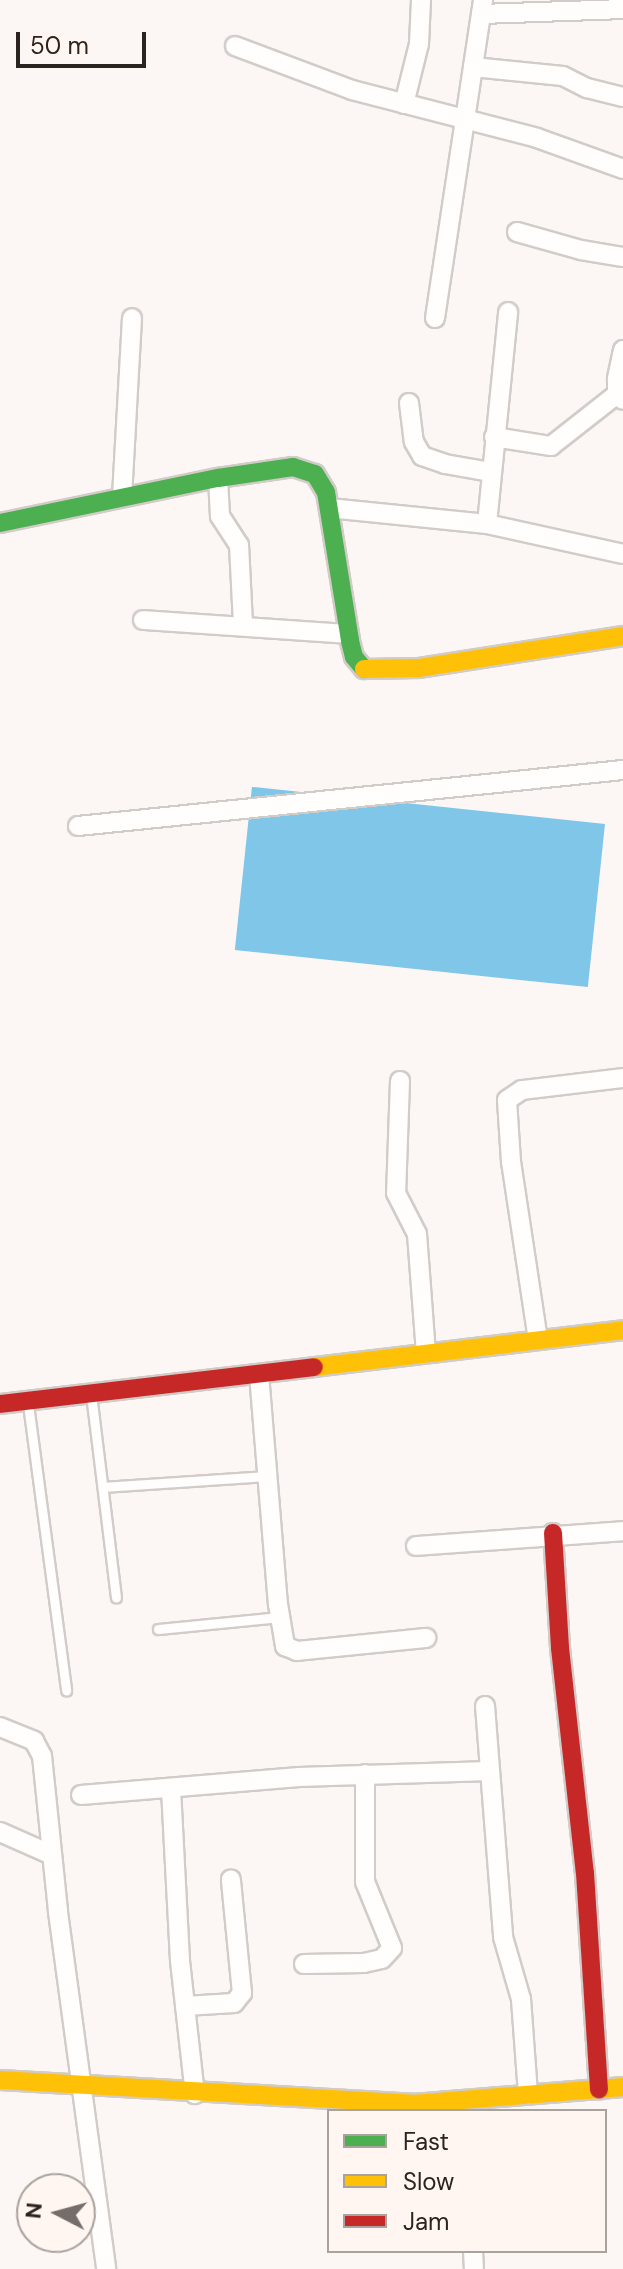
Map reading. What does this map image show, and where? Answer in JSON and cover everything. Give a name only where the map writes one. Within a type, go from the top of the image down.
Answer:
[{"type":"street","points":[[404,104],[419,44],[421,0]]},
{"type":"street","points":[[435,318],[482,7],[623,5]]},
{"type":"street","points":[[235,46],[352,90],[537,138],[623,169]]},
{"type":"street","points":[[473,67],[563,76],[587,88],[623,97]]},
{"type":"street","points":[[517,232],[581,250],[623,257]]},
{"type":"street","points":[[487,524],[508,312]]},
{"type":"street","points":[[122,497],[132,318]]},
{"type":"street","points":[[494,437],[551,446],[620,397],[623,354]]},
{"type":"street","points":[[409,403],[414,442],[422,456],[445,464],[491,472]]},
{"type":"street","points":[[0,523],[284,466],[307,470],[321,480],[329,508],[349,634],[358,664],[363,669],[380,671],[623,636]]},
{"type":"street","points":[[218,478],[220,516],[239,545],[243,625]]},
{"type":"street","points":[[329,508],[487,524],[623,554]]},
{"type":"street","points":[[143,620],[349,634]]},
{"type":"street","points":[[78,826],[623,770]]},
{"type":"street","points":[[538,1340],[511,1162],[507,1100],[522,1090],[623,1078]]},
{"type":"street","points":[[400,1081],[396,1193],[417,1234],[426,1353]]},
{"type":"street","points":[[0,1404],[623,1330]]},
{"type":"street","points":[[259,1374],[280,1617],[289,1651],[426,1638]]},
{"type":"street","points":[[416,1546],[553,1533],[623,1531]]},
{"type":"street","points":[[553,1533],[560,1648],[585,1873],[599,2090]]},
{"type":"street","points":[[485,1706],[503,1937],[521,1999],[528,2095]]},
{"type":"street","points":[[0,1727],[34,1741],[40,1747],[106,2269]]},
{"type":"street","points":[[81,1795],[365,1774],[490,1771]]},
{"type":"street","points":[[304,1964],[373,1961],[386,1956],[392,1948],[365,1882],[365,1774]]},
{"type":"street","points":[[171,1789],[185,2006],[195,2094]]},
{"type":"street","points":[[0,1832],[52,1855]]},
{"type":"street","points":[[185,2006],[234,2003],[242,1993],[231,1880]]},
{"type":"street","points":[[0,2080],[195,2094],[464,2106],[528,2095],[623,2087]]},
{"type":"lane","points":[[91,1394],[116,1597]]},
{"type":"lane","points":[[27,1401],[66,1690]]},
{"type":"lane","points":[[103,1487],[267,1476]]},
{"type":"lane","points":[[158,1629],[280,1617]]},
{"type":"water","points":[[252,787],[605,824],[588,987],[235,950]]},
{"type":"traffic: fast","points":[[0,523],[218,478],[293,467],[315,474],[326,492],[354,657],[364,669]]},
{"type":"traffic: slow","points":[[364,669],[419,668],[623,636]]},
{"type":"traffic: slow","points":[[314,1367],[623,1330]]},
{"type":"traffic: slow","points":[[0,2080],[413,2104],[623,2087]]},
{"type":"traffic: jam","points":[[0,1404],[314,1367]]},
{"type":"traffic: jam","points":[[553,1533],[560,1648],[585,1873],[599,2090]]}]
